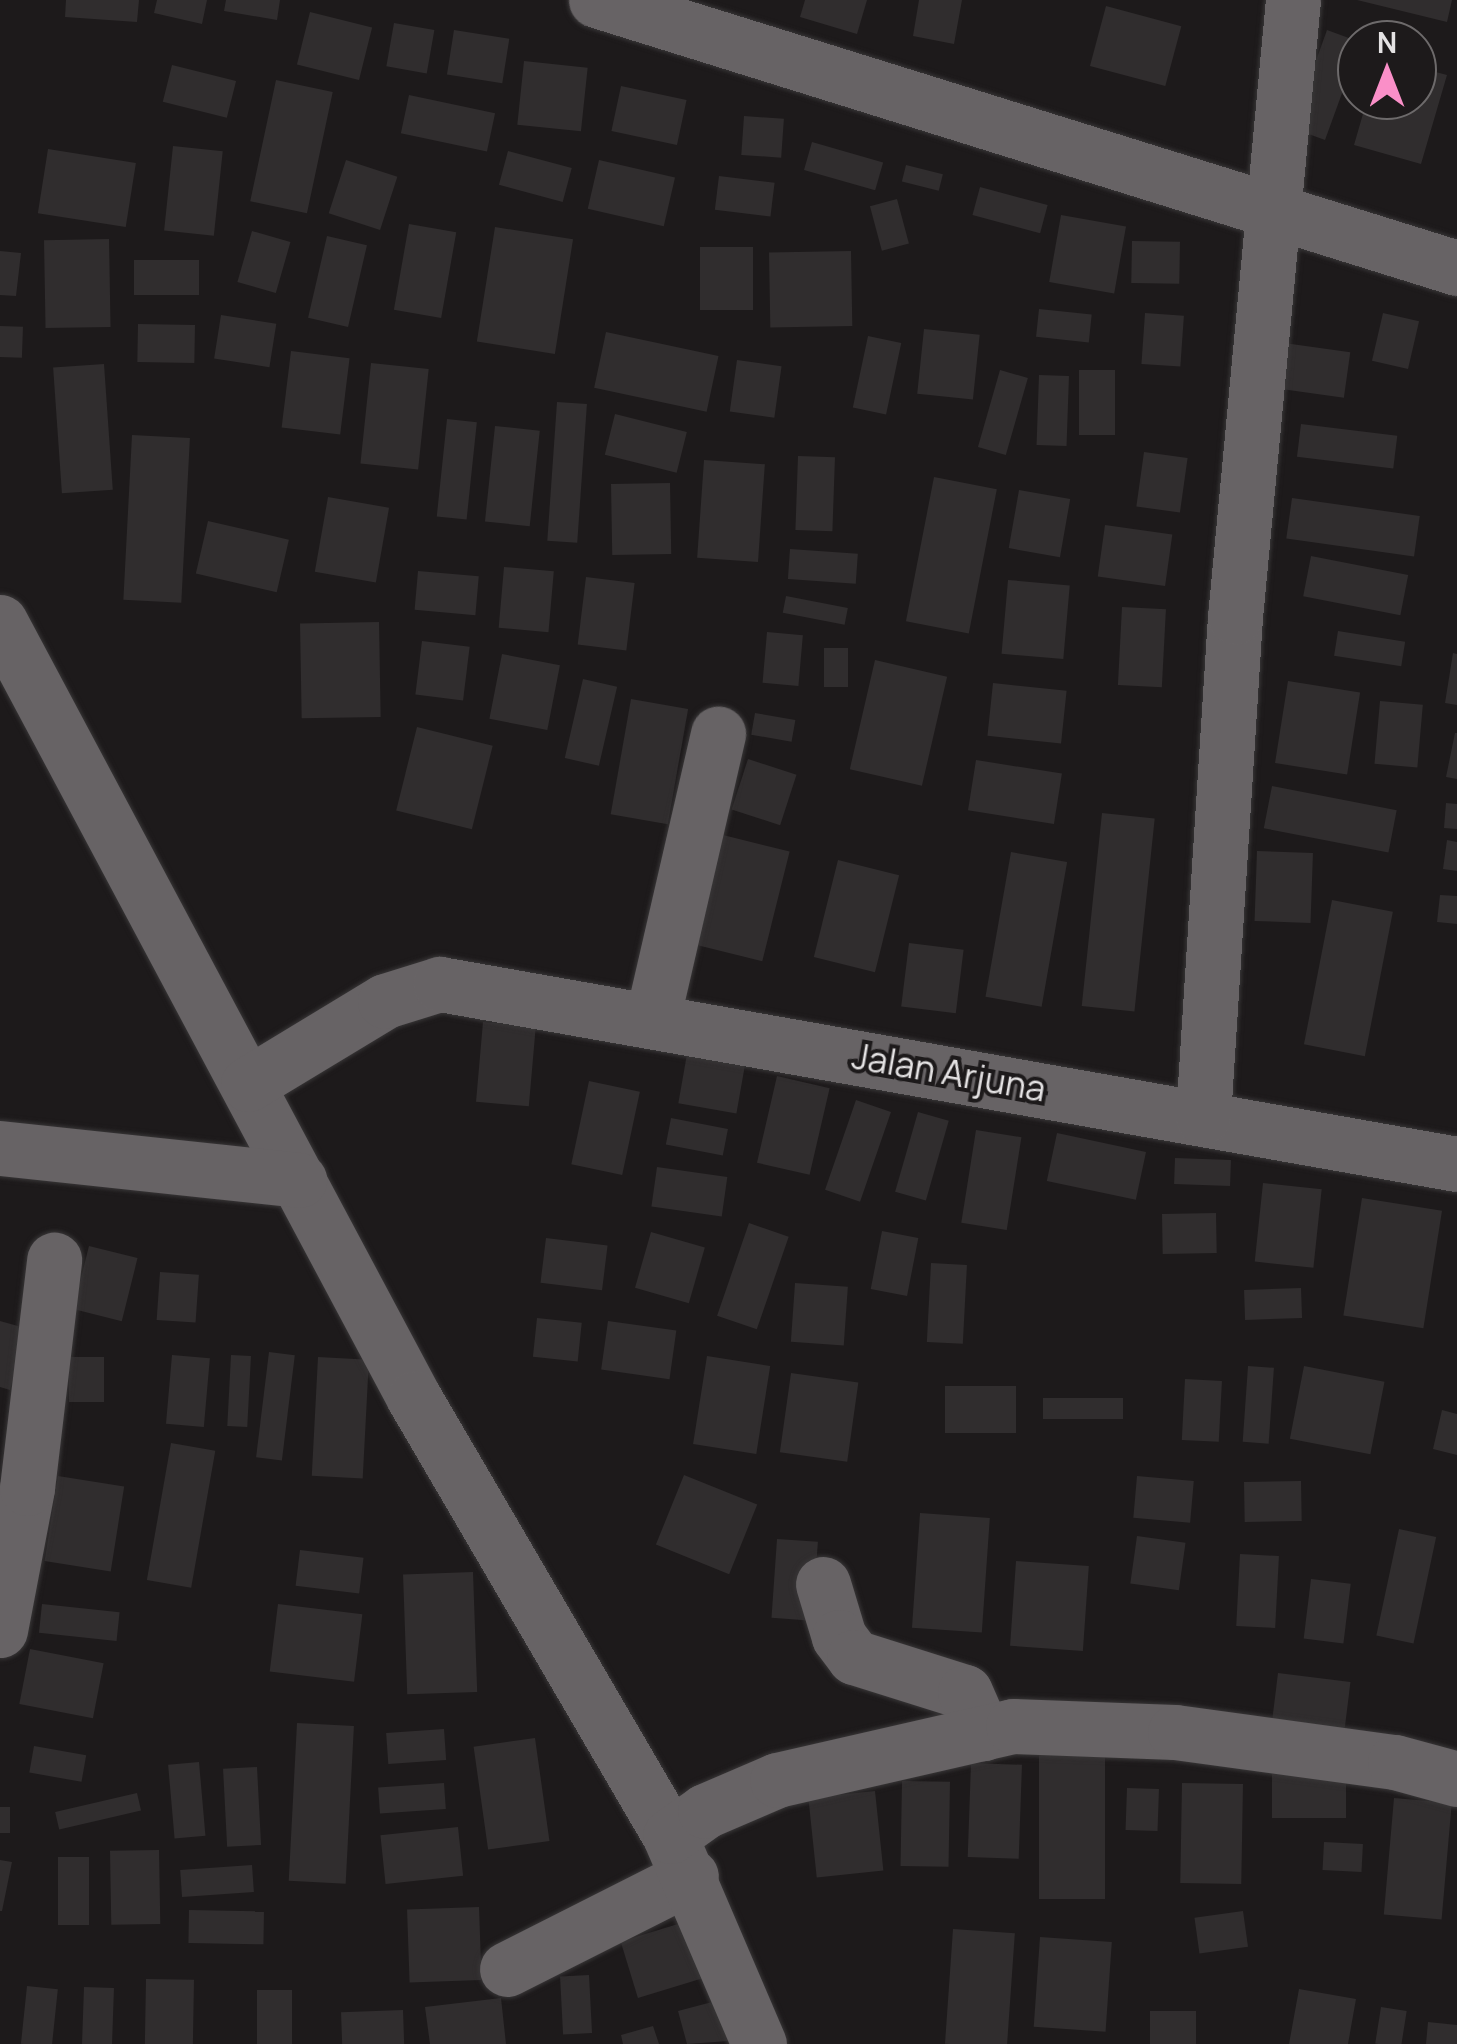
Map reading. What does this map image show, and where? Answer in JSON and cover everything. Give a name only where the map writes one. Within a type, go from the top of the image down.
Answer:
[{"type":"street","points":[[596,0],[1457,268]]},
{"type":"street","points":[[1204,1117],[1235,617],[1293,0]]},
{"type":"street","points":[[0,622],[254,1080],[299,1180],[414,1398],[689,1841],[758,2044]]},
{"type":"street","points":[[652,1020],[718,734]]},
{"type":"street","name":"Jalan Arjuna","points":[[254,1080],[413,988],[440,984],[1457,1164]]},
{"type":"street","points":[[0,1148],[299,1180]]},
{"type":"street","points":[[0,1630],[26,1488],[54,1260]]},
{"type":"street","points":[[823,1584],[839,1637],[854,1657],[965,1692],[983,1733]]},
{"type":"street","points":[[506,1969],[776,1780],[1012,1726],[1175,1732],[1396,1762],[1457,1779]]},
{"type":"building","points":[[66,0],[139,0],[137,22],[65,17]]},
{"type":"building","points":[[157,0],[207,0],[202,24],[154,13]]},
{"type":"building","points":[[226,0],[280,0],[277,20],[224,11]]},
{"type":"building","points":[[805,0],[867,0],[857,34],[800,17]]},
{"type":"building","points":[[919,0],[962,0],[954,44],[913,36]]},
{"type":"building","points":[[1357,0],[1452,0],[1447,22]]},
{"type":"building","points":[[1106,6],[1181,26],[1165,86],[1090,66]]},
{"type":"building","points":[[310,12],[372,27],[359,80],[297,64]]},
{"type":"building","points":[[394,23],[434,30],[427,73],[386,66]]},
{"type":"building","points":[[454,30],[509,39],[502,83],[447,74]]},
{"type":"building","points":[[1327,30],[1337,34],[1337,107],[1325,140],[1292,128]]},
{"type":"building","points":[[524,61],[588,68],[581,131],[517,125]]},
{"type":"building","points":[[172,65],[236,81],[227,118],[163,102]]},
{"type":"building","points":[[1437,72],[1447,75],[1437,109]]},
{"type":"building","points":[[276,80],[333,92],[307,213],[250,201]]},
{"type":"building","points":[[621,86],[687,100],[677,145],[611,131]]},
{"type":"building","points":[[409,95],[495,113],[487,151],[401,133]]},
{"type":"building","points":[[744,116],[784,119],[781,158],[741,155]]},
{"type":"building","points":[[1361,120],[1434,120],[1421,164],[1354,145]]},
{"type":"building","points":[[812,142],[883,162],[875,190],[804,170]]},
{"type":"building","points":[[173,146],[223,151],[214,236],[164,231]]},
{"type":"building","points":[[48,149],[136,163],[126,227],[38,213]]},
{"type":"building","points":[[508,151],[572,168],[563,202],[499,185]]},
{"type":"building","points":[[346,160],[397,177],[380,230],[329,213]]},
{"type":"building","points":[[599,160],[675,178],[664,226],[588,209]]},
{"type":"building","points":[[906,165],[943,174],[939,191],[902,181]]},
{"type":"building","points":[[719,176],[775,183],[770,217],[715,210]]},
{"type":"building","points":[[980,187],[1048,205],[1040,233],[972,215]]},
{"type":"building","points":[[897,199],[909,243],[882,251],[870,206]]},
{"type":"building","points":[[1061,215],[1126,226],[1114,293],[1049,282]]},
{"type":"building","points":[[409,224],[456,232],[441,318],[394,310]]},
{"type":"building","points":[[495,227],[573,239],[555,354],[477,342]]},
{"type":"building","points":[[252,231],[290,242],[276,293],[237,282]]},
{"type":"building","points":[[327,236],[367,245],[348,327],[308,318]]},
{"type":"building","points":[[109,239],[111,327],[46,328],[44,240]]},
{"type":"building","points":[[1132,241],[1180,242],[1179,284],[1131,283]]},
{"type":"building","points":[[700,247],[753,247],[753,310],[700,310]]},
{"type":"building","points":[[0,251],[21,253],[16,296],[0,295]]},
{"type":"building","points":[[851,251],[852,326],[770,327],[769,252]]},
{"type":"building","points":[[134,260],[199,260],[199,295],[134,295]]},
{"type":"building","points":[[1039,309],[1092,315],[1089,342],[1036,337]]},
{"type":"building","points":[[1145,313],[1184,316],[1180,367],[1141,364]]},
{"type":"building","points":[[1383,313],[1419,321],[1408,369],[1372,361]]},
{"type":"building","points":[[221,315],[276,324],[269,367],[214,358]]},
{"type":"building","points":[[138,324],[195,325],[194,363],[137,362]]},
{"type":"building","points":[[0,326],[23,327],[22,358],[0,357]]},
{"type":"building","points":[[924,329],[980,335],[973,399],[917,394]]},
{"type":"building","points":[[606,332],[718,356],[707,412],[594,388]]},
{"type":"building","points":[[868,336],[901,343],[886,414],[853,407]]},
{"type":"building","points":[[1277,342],[1350,352],[1344,398],[1271,388]]},
{"type":"building","points":[[291,351],[350,358],[340,435],[282,427]]},
{"type":"building","points":[[737,360],[782,366],[774,418],[730,411]]},
{"type":"building","points":[[371,363],[429,369],[418,470],[360,463]]},
{"type":"building","points":[[104,364],[113,490],[62,493],[53,368]]},
{"type":"building","points":[[1000,370],[1028,378],[1006,455],[978,447]]},
{"type":"building","points":[[1079,370],[1115,370],[1115,435],[1079,435]]},
{"type":"building","points":[[1039,375],[1069,376],[1067,446],[1037,445]]},
{"type":"building","points":[[557,402],[587,404],[577,543],[547,541]]},
{"type":"building","points":[[615,414],[687,432],[677,473],[605,455]]},
{"type":"building","points":[[447,419],[477,422],[467,520],[437,516]]},
{"type":"building","points":[[1301,424],[1397,436],[1393,469],[1297,457]]},
{"type":"building","points":[[495,426],[540,431],[530,526],[485,521]]},
{"type":"building","points":[[132,435],[190,438],[181,603],[123,600]]},
{"type":"building","points":[[1144,452],[1188,458],[1180,513],[1136,506]]},
{"type":"building","points":[[798,456],[835,457],[832,531],[795,530]]},
{"type":"building","points":[[704,460],[765,464],[758,562],[697,558]]},
{"type":"building","points":[[934,477],[997,489],[969,634],[906,621]]},
{"type":"building","points":[[670,483],[671,554],[612,555],[611,484]]},
{"type":"building","points":[[1019,490],[1070,499],[1060,557],[1009,548]]},
{"type":"building","points":[[328,497],[389,508],[376,583],[315,572]]},
{"type":"building","points":[[1292,498],[1420,516],[1414,557],[1286,539]]},
{"type":"building","points":[[208,521],[289,540],[277,592],[196,574]]},
{"type":"building","points":[[1105,525],[1172,534],[1165,586],[1098,576]]},
{"type":"building","points":[[790,549],[858,554],[856,584],[788,579]]},
{"type":"building","points":[[1311,556],[1408,575],[1400,615],[1303,596]]},
{"type":"building","points":[[504,567],[554,571],[548,632],[499,628]]},
{"type":"building","points":[[418,571],[479,576],[475,615],[415,610]]},
{"type":"building","points":[[586,577],[635,583],[626,650],[578,644]]},
{"type":"building","points":[[1008,580],[1070,585],[1063,659],[1002,654]]},
{"type":"building","points":[[786,596],[848,608],[845,625],[783,613]]},
{"type":"building","points":[[1122,607],[1166,609],[1162,687],[1118,685]]},
{"type":"building","points":[[379,622],[381,717],[302,718],[300,623]]},
{"type":"building","points":[[1338,631],[1405,642],[1401,666],[1334,656]]},
{"type":"building","points":[[767,632],[803,635],[798,686],[763,683]]},
{"type":"building","points":[[422,641],[470,647],[463,700],[415,695]]},
{"type":"building","points":[[824,648],[848,648],[848,687],[824,687]]},
{"type":"building","points":[[1453,653],[1457,654],[1457,705],[1445,703]]},
{"type":"building","points":[[502,654],[560,665],[547,730],[489,719]]},
{"type":"building","points":[[875,660],[947,677],[922,786],[850,769]]},
{"type":"building","points":[[583,679],[617,687],[599,766],[565,758]]},
{"type":"building","points":[[1288,681],[1360,692],[1347,774],[1275,763]]},
{"type":"building","points":[[993,683],[1067,691],[1061,743],[987,736]]},
{"type":"building","points":[[631,699],[688,709],[668,824],[611,814]]},
{"type":"building","points":[[1380,701],[1423,705],[1417,768],[1375,764]]},
{"type":"building","points":[[755,713],[795,720],[792,742],[751,735]]},
{"type":"building","points":[[417,727],[493,746],[472,829],[396,810]]},
{"type":"building","points":[[1457,733],[1457,779],[1446,777]]},
{"type":"building","points":[[748,759],[797,775],[780,825],[732,809]]},
{"type":"building","points":[[976,760],[1062,774],[1054,824],[968,810]]},
{"type":"building","points":[[1272,786],[1397,810],[1388,852],[1264,828]]},
{"type":"building","points":[[1446,803],[1457,804],[1457,829],[1444,828]]},
{"type":"building","points":[[1102,813],[1155,819],[1134,1011],[1082,1006]]},
{"type":"building","points":[[711,832],[790,852],[762,961],[684,942]]},
{"type":"building","points":[[1447,840],[1457,842],[1457,871],[1443,869]]},
{"type":"building","points":[[1257,851],[1313,853],[1311,923],[1255,921]]},
{"type":"building","points":[[1011,852],[1067,862],[1042,1007],[985,997]]},
{"type":"building","points":[[838,860],[899,875],[875,972],[814,957]]},
{"type":"building","points":[[1440,895],[1457,896],[1457,924],[1437,922]]},
{"type":"building","points":[[1332,900],[1393,912],[1365,1056],[1304,1044]]},
{"type":"building","points":[[909,943],[964,950],[956,1013],[901,1007]]},
{"type":"building","points":[[483,1022],[536,1027],[529,1106],[476,1102]]},
{"type":"building","points":[[687,1054],[745,1064],[736,1113],[678,1103]]},
{"type":"building","points":[[777,1076],[830,1088],[810,1175],[757,1163]]},
{"type":"building","points":[[589,1081],[640,1092],[622,1175],[571,1164]]},
{"type":"building","points":[[856,1100],[891,1112],[860,1202],[825,1190]]},
{"type":"building","points":[[918,1112],[949,1121],[926,1201],[895,1192]]},
{"type":"building","points":[[671,1118],[728,1129],[723,1156],[666,1145]]},
{"type":"building","points":[[976,1130],[1021,1137],[1007,1230],[961,1223]]},
{"type":"building","points":[[1057,1133],[1146,1152],[1136,1200],[1047,1181]]},
{"type":"building","points":[[1175,1158],[1231,1160],[1230,1186],[1174,1184]]},
{"type":"building","points":[[657,1167],[727,1177],[722,1216],[651,1207]]},
{"type":"building","points":[[1263,1183],[1322,1189],[1313,1268],[1255,1262]]},
{"type":"building","points":[[1362,1198],[1442,1211],[1423,1328],[1343,1316]]},
{"type":"building","points":[[1216,1213],[1217,1253],[1163,1254],[1162,1214]]},
{"type":"building","points":[[749,1223],[789,1237],[757,1329],[717,1316]]},
{"type":"building","points":[[882,1231],[918,1238],[907,1296],[871,1289]]},
{"type":"building","points":[[651,1232],[705,1247],[689,1303],[635,1288]]},
{"type":"building","points":[[546,1238],[608,1246],[602,1290],[541,1283]]},
{"type":"building","points":[[89,1246],[138,1258],[122,1321],[73,1309]]},
{"type":"building","points":[[931,1263],[967,1265],[963,1344],[927,1342]]},
{"type":"building","points":[[160,1272],[199,1275],[196,1323],[157,1320]]},
{"type":"building","points":[[795,1283],[848,1287],[844,1346],[791,1342]]},
{"type":"building","points":[[1301,1288],[1302,1318],[1245,1320],[1244,1290]]},
{"type":"building","points":[[537,1318],[582,1323],[578,1361],[533,1357]]},
{"type":"building","points":[[0,1321],[25,1328],[10,1390],[0,1387]]},
{"type":"building","points":[[608,1321],[676,1331],[670,1379],[601,1370]]},
{"type":"building","points":[[269,1352],[295,1355],[282,1460],[256,1457]]},
{"type":"building","points":[[172,1355],[210,1358],[204,1427],[166,1424]]},
{"type":"building","points":[[231,1355],[251,1356],[247,1427],[227,1426]]},
{"type":"building","points":[[707,1356],[770,1366],[756,1454],[693,1444]]},
{"type":"building","points":[[69,1357],[104,1357],[104,1402],[69,1402]]},
{"type":"building","points":[[318,1357],[369,1360],[363,1479],[312,1476]]},
{"type":"building","points":[[1248,1366],[1274,1368],[1269,1444],[1243,1442]]},
{"type":"building","points":[[1304,1366],[1384,1382],[1370,1454],[1290,1439]]},
{"type":"building","points":[[791,1373],[858,1382],[847,1462],[780,1452]]},
{"type":"building","points":[[1185,1379],[1222,1381],[1219,1442],[1182,1440]]},
{"type":"building","points":[[945,1386],[1016,1386],[1016,1433],[945,1433]]},
{"type":"building","points":[[1043,1398],[1123,1398],[1123,1419],[1043,1419]]},
{"type":"building","points":[[1442,1410],[1457,1414],[1457,1455],[1433,1449]]},
{"type":"building","points":[[171,1443],[215,1451],[191,1588],[147,1580]]},
{"type":"building","points":[[684,1475],[757,1505],[729,1574],[656,1545]]},
{"type":"building","points":[[58,1476],[124,1486],[111,1571],[45,1561]]},
{"type":"building","points":[[1137,1476],[1194,1481],[1190,1523],[1133,1518]]},
{"type":"building","points":[[1301,1481],[1302,1521],[1245,1522],[1244,1482]]},
{"type":"building","points":[[920,1513],[990,1518],[982,1633],[912,1628]]},
{"type":"building","points":[[1399,1529],[1436,1537],[1414,1644],[1376,1636]]},
{"type":"building","points":[[1137,1536],[1186,1543],[1179,1590],[1130,1584]]},
{"type":"building","points":[[777,1539],[818,1542],[812,1621],[771,1618]]},
{"type":"building","points":[[300,1550],[364,1558],[359,1594],[296,1586]]},
{"type":"building","points":[[1240,1554],[1279,1556],[1275,1628],[1236,1626]]},
{"type":"building","points":[[1016,1561],[1089,1566],[1083,1651],[1010,1646]]},
{"type":"building","points":[[473,1572],[477,1692],[407,1694],[403,1574]]},
{"type":"building","points":[[1311,1579],[1351,1584],[1343,1643],[1304,1639]]},
{"type":"building","points":[[42,1604],[120,1612],[117,1641],[39,1633]]},
{"type":"building","points":[[278,1604],[362,1614],[354,1682],[270,1671]]},
{"type":"building","points":[[30,1649],[104,1663],[93,1718],[19,1704]]},
{"type":"building","points":[[1278,1673],[1350,1682],[1345,1730],[1272,1721]]},
{"type":"building","points":[[297,1723],[354,1726],[346,1884],[289,1881]]},
{"type":"building","points":[[444,1729],[446,1760],[388,1764],[386,1733]]},
{"type":"building","points":[[535,1738],[549,1841],[488,1850],[474,1747]]},
{"type":"building","points":[[34,1746],[86,1755],[82,1782],[29,1773]]},
{"type":"building","points":[[1039,1751],[1105,1751],[1105,1899],[1039,1899]]},
{"type":"building","points":[[199,1762],[205,1836],[175,1838],[168,1765]]},
{"type":"building","points":[[971,1763],[1022,1765],[1019,1859],[968,1857]]},
{"type":"building","points":[[257,1767],[261,1845],[227,1847],[223,1769]]},
{"type":"building","points":[[1272,1774],[1346,1774],[1346,1818],[1272,1818]]},
{"type":"building","points":[[902,1781],[950,1782],[949,1867],[901,1866]]},
{"type":"building","points":[[444,1783],[446,1809],[380,1814],[378,1788]]},
{"type":"building","points":[[1182,1783],[1243,1784],[1241,1884],[1180,1883]]},
{"type":"building","points":[[1127,1788],[1159,1789],[1158,1831],[1126,1830]]},
{"type":"building","points":[[875,1791],[883,1871],[817,1878],[808,1798]]},
{"type":"building","points":[[137,1793],[141,1811],[59,1829],[55,1812]]},
{"type":"building","points":[[1394,1798],[1452,1803],[1442,1920],[1384,1915]]},
{"type":"building","points":[[0,1807],[10,1807],[10,1833],[0,1833]]},
{"type":"building","points":[[458,1827],[463,1876],[386,1884],[380,1835]]},
{"type":"building","points":[[1324,1842],[1363,1844],[1361,1872],[1323,1870]]},
{"type":"building","points":[[159,1850],[160,1924],[111,1925],[110,1851]]},
{"type":"building","points":[[58,1857],[89,1857],[89,1925],[58,1925]]},
{"type":"building","points":[[0,1860],[12,1862],[2,1911],[0,1911]]},
{"type":"building","points":[[252,1865],[254,1892],[182,1897],[180,1870]]},
{"type":"building","points":[[479,1907],[482,1980],[410,1982],[407,1910]]},
{"type":"building","points":[[189,1910],[264,1911],[263,1944],[188,1943]]},
{"type":"building","points":[[1243,1911],[1248,1947],[1199,1953],[1194,1918]]},
{"type":"building","points":[[701,1917],[718,1973],[638,1998],[621,1942]]},
{"type":"building","points":[[953,1929],[1015,1933],[1007,2044],[945,2044]]},
{"type":"building","points":[[1040,1937],[1112,1942],[1106,2032],[1034,2027]]},
{"type":"building","points":[[589,1975],[592,2033],[563,2034],[560,1977]]},
{"type":"building","points":[[146,1979],[194,1980],[193,2044],[145,2044]]},
{"type":"building","points":[[27,1986],[58,1989],[52,2044],[21,2044]]},
{"type":"building","points":[[84,1987],[114,1988],[112,2044],[82,2044]]},
{"type":"building","points":[[1299,1989],[1356,1999],[1348,2044],[1289,2044]]},
{"type":"building","points":[[257,1990],[292,1990],[292,2044],[257,2044]]},
{"type":"building","points":[[731,1997],[743,2040],[687,2044],[678,2011]]},
{"type":"building","points":[[501,1998],[506,2044],[430,2044],[425,2007]]},
{"type":"building","points":[[1381,2007],[1407,2011],[1401,2044],[1375,2044]]},
{"type":"building","points":[[403,2010],[404,2044],[342,2044],[341,2012]]},
{"type":"building","points":[[1150,2011],[1196,2011],[1196,2044],[1150,2044]]},
{"type":"building","points":[[1428,2022],[1457,2025],[1457,2044],[1426,2044]]},
{"type":"building","points":[[653,2026],[659,2044],[623,2044],[621,2035]]}]
